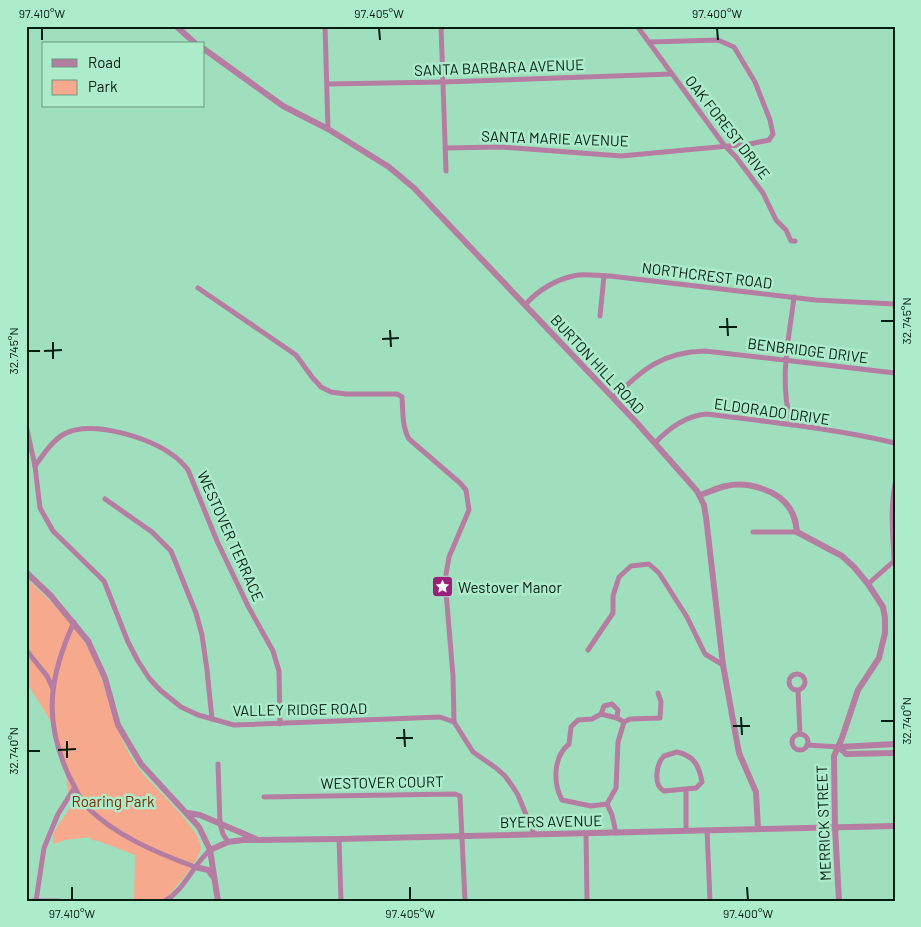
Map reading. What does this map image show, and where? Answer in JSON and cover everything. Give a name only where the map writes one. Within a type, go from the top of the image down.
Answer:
[{"type":"street","points":[[176,26],[194,42]]},
{"type":"street","points":[[325,26],[328,129]]},
{"type":"street","points":[[441,26],[446,171]]},
{"type":"street","name":"OAK FOREST DRIVE","points":[[637,26],[724,145],[736,157],[763,192],[776,220],[786,230],[791,241],[795,241]]},
{"type":"street","name":"SANTA MARIE AVENUE","points":[[445,148],[501,147],[621,156],[750,144],[769,140],[773,134],[770,120],[755,82],[734,47],[718,40],[650,42]]},
{"type":"street","name":"BURTON HILL ROAD","points":[[205,50],[283,106],[328,129],[401,176],[613,398],[700,495],[706,517],[723,666],[739,753],[756,792],[758,829]]},
{"type":"street","name":"SANTA BARBARA AVENUE","points":[[327,84],[671,74]]},
{"type":"street","name":"NORTHCREST ROAD","points":[[525,305],[538,292],[573,276],[604,276],[794,297],[895,304]]},
{"type":"street","points":[[600,316],[604,276]]},
{"type":"street","points":[[198,288],[296,355],[321,387],[331,392],[346,394],[397,394],[402,397],[405,432],[410,439],[466,490],[469,510],[449,557],[445,580],[453,676],[454,722],[473,752],[496,768],[513,787],[521,801],[534,834]]},
{"type":"street","points":[[792,425],[785,397],[794,297]]},
{"type":"street","name":"BENBRIDGE DRIVE","points":[[613,398],[646,368],[660,360],[672,356],[705,351],[895,372]]},
{"type":"street","name":"ELDORADO DRIVE","points":[[655,443],[676,424],[706,414],[866,436],[895,443]]},
{"type":"street","name":"VALLEY RIDGE ROAD","points":[[26,425],[35,466],[40,508],[53,532],[104,581],[128,642],[149,678],[160,690],[181,707],[234,725],[440,717],[454,722]]},
{"type":"street","name":"WESTOVER TERRACE","points":[[35,466],[59,438],[72,431],[89,429],[109,430],[145,440],[180,461],[188,470],[217,541],[248,606],[273,651],[279,671],[280,724]]},
{"type":"street","points":[[868,584],[894,560],[892,496],[895,484]]},
{"type":"street","points":[[700,495],[729,486],[746,486],[761,489],[786,503],[795,518],[797,532],[753,532]]},
{"type":"street","points":[[105,499],[152,532],[171,551],[196,613],[202,635],[212,719]]},
{"type":"street","name":"MERRICK STREET","points":[[797,532],[842,556],[868,584],[883,607],[885,633],[883,648],[879,658],[854,698],[839,747],[834,756],[839,901]]},
{"type":"street","points":[[588,650],[613,614],[618,577],[631,566],[648,564],[659,573],[687,616],[705,654],[723,666]]},
{"type":"street","points":[[26,572],[74,622],[88,641],[105,678],[118,725],[131,749],[153,778],[188,813],[199,827],[210,850],[218,901]]},
{"type":"street","points":[[74,622],[60,652],[53,690],[51,716],[59,754],[75,787],[85,805],[117,830],[155,851],[195,868],[208,870],[215,879]]},
{"type":"street","points":[[26,650],[47,676],[53,690]]},
{"type":"street","points":[[798,690],[800,734]]},
{"type":"street","points":[[607,804],[616,788],[618,742],[624,722],[630,719],[660,718],[661,702],[658,693]]},
{"type":"street","points":[[607,804],[591,806],[562,800],[556,783],[559,757],[569,744],[571,727],[578,720],[592,719],[601,714],[604,706],[612,704],[618,710],[616,718]]},
{"type":"street","points":[[601,714],[624,722]]},
{"type":"street","points":[[807,745],[805,736],[800,734],[794,735],[792,740],[793,746],[797,749],[803,749],[807,745],[839,747],[895,744]]},
{"type":"street","points":[[839,747],[846,754],[895,753]]},
{"type":"street","points":[[678,752],[690,756],[695,762],[702,782],[696,788],[686,790],[664,791],[660,789],[657,765],[664,756],[678,752]]},
{"type":"street","points":[[218,764],[220,824],[228,842]]},
{"type":"street","points":[[36,901],[44,848],[58,814],[75,787]]},
{"type":"street","points":[[686,790],[686,830]]},
{"type":"street","name":"WESTOVER COURT","points":[[264,797],[455,794],[461,798],[462,836]]},
{"type":"street","points":[[607,804],[612,814],[616,832]]},
{"type":"street","points":[[188,813],[200,815],[245,833],[257,840]]},
{"type":"street","name":"BYERS AVENUE","points":[[210,850],[228,842],[257,840],[895,826]]},
{"type":"street","points":[[707,830],[710,901]]},
{"type":"street","points":[[586,833],[587,901]]},
{"type":"street","points":[[462,836],[465,901]]},
{"type":"street","points":[[339,839],[341,901]]},
{"type":"street","points":[[165,901],[179,889],[210,850]]},
{"type":"street","points":[[32,901],[59,901]]},
{"type":"green space","name":"Roaring Park","points":[[26,577],[73,626],[86,645],[94,660],[116,725],[130,756],[146,777],[185,819],[199,839],[201,847],[197,859],[174,889],[161,901],[134,901],[135,855],[91,840],[90,837],[65,840],[53,844],[53,833],[72,805],[67,786],[66,772],[51,722],[26,681]]},
{"type":"place","name":"Westover Manor","points":[[442,587]]}]
